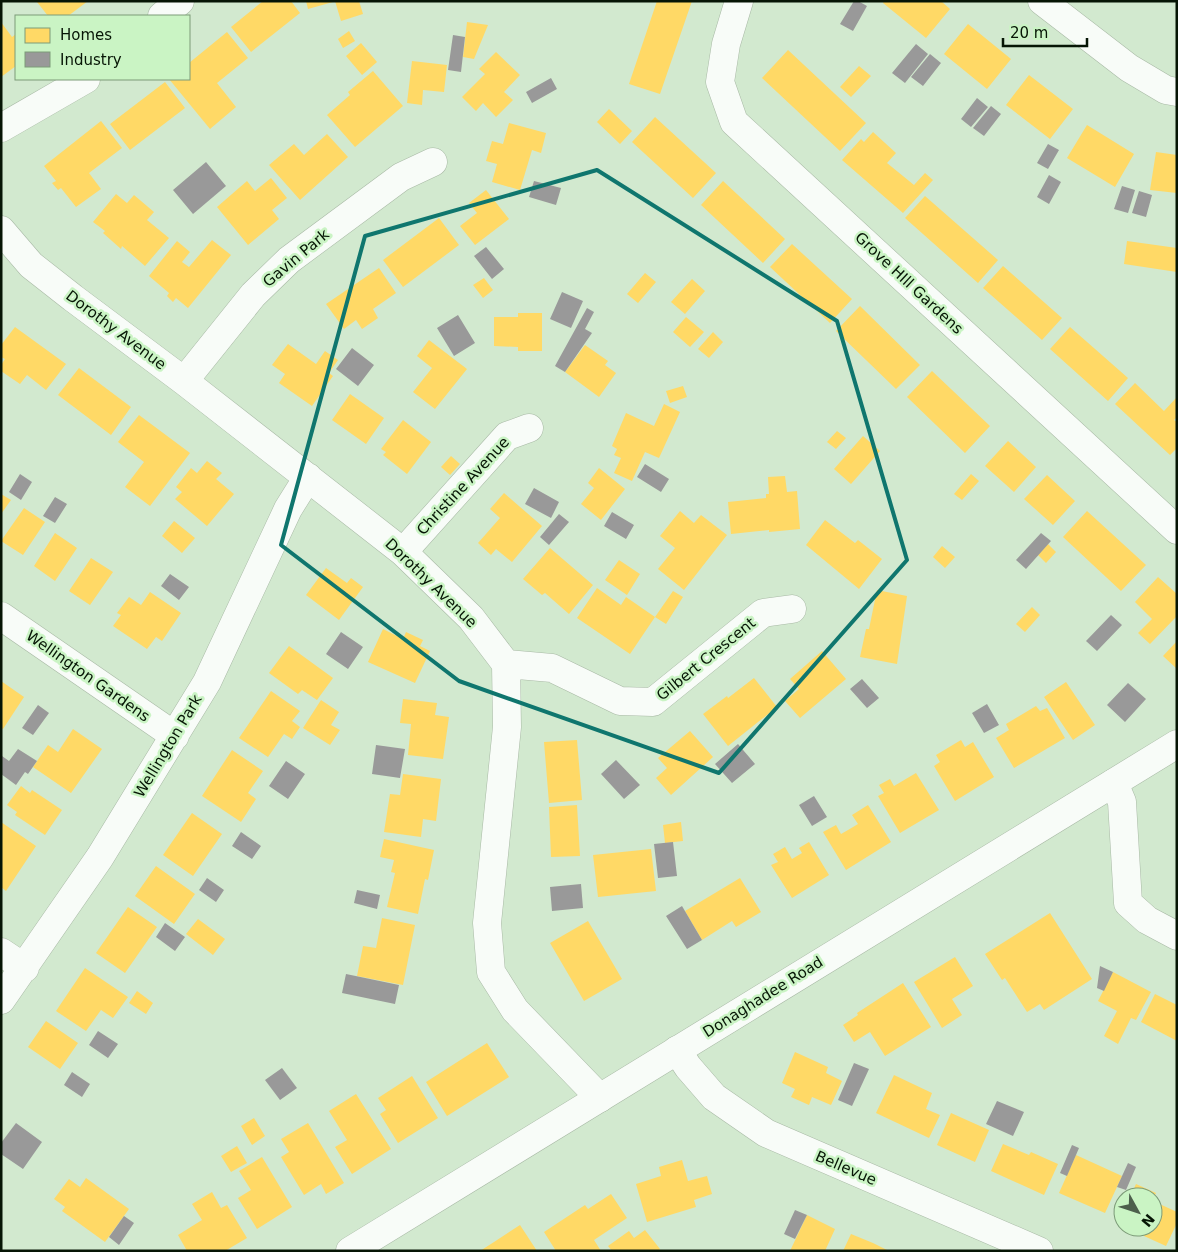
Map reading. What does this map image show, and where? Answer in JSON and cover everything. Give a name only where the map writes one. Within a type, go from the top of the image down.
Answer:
[{"type":"street","points":[[163,15],[180,1]]},
{"type":"street","name":"Grove HIll Gardens","points":[[740,1],[726,44],[720,82],[734,122],[1177,530]]},
{"type":"street","points":[[1042,1],[1129,68],[1166,90],[1177,92]]},
{"type":"street","points":[[1,128],[84,80]]},
{"type":"street","name":"Gavin Park","points":[[184,381],[253,295],[289,260],[401,176],[433,162]]},
{"type":"street","name":"Dorothy Avenue","points":[[1,230],[31,265],[184,381],[403,552],[471,618],[506,664]]},
{"type":"street","name":"Christine Avenue","points":[[403,552],[507,436],[529,428]]},
{"type":"street","name":"Wellington Park","points":[[1,1000],[25,968],[100,857],[176,736],[207,682],[288,509],[308,477]]},
{"type":"street","name":"Gilbert Crescent","points":[[506,664],[552,668],[620,702],[653,702],[763,613],[792,609]]},
{"type":"street","name":"Wellington Gardens","points":[[1,616],[176,736]]},
{"type":"street","points":[[506,664],[507,727],[487,923],[491,972],[515,1010],[600,1098]]},
{"type":"street","name":"Donaghadee Road","points":[[350,1251],[1177,744]]},
{"type":"street","points":[[1114,782],[1122,802],[1128,903],[1147,920],[1177,936]]},
{"type":"street","points":[[1,952],[25,968]]},
{"type":"street","name":"Bellevue","points":[[678,1050],[688,1067],[714,1097],[766,1133],[1040,1251]]},
{"type":"highlighted area","points":[[597,170],[837,321],[907,560],[719,773],[459,681],[281,545],[365,236]]},
{"type":"building: Homes","points":[[88,1],[69,15],[47,15],[37,2]]},
{"type":"building: Homes","points":[[263,1],[291,1],[300,13],[251,52],[231,27]]},
{"type":"building: Homes","points":[[306,1],[333,1],[333,2],[308,9]]},
{"type":"building: Homes","points":[[335,1],[359,1],[363,14],[341,21]]},
{"type":"building: Homes","points":[[657,1],[692,1],[660,94],[629,84]]},
{"type":"building: Homes","points":[[884,1],[941,1],[950,9],[926,38],[883,3]]},
{"type":"building: Homes","points":[[1,22],[12,37],[15,35],[15,67],[1,77]]},
{"type":"building: Homes","points":[[467,22],[488,25],[474,59],[463,57]]},
{"type":"building: Homes","points":[[968,24],[1011,59],[987,89],[944,54]]},
{"type":"building: Homes","points":[[349,31],[355,41],[343,48],[338,39]]},
{"type":"building: Homes","points":[[227,32],[248,58],[217,83],[236,107],[210,129],[170,80],[190,80],[190,62]]},
{"type":"building: Homes","points":[[361,43],[377,62],[362,75],[346,56]]},
{"type":"building: Homes","points":[[788,50],[866,123],[840,151],[762,78]]},
{"type":"building: Homes","points":[[496,52],[520,75],[504,92],[513,100],[496,117],[483,103],[476,111],[462,97],[485,74],[479,69]]},
{"type":"building: Homes","points":[[412,61],[447,65],[444,92],[423,90],[422,105],[407,103]]},
{"type":"building: Homes","points":[[859,66],[871,76],[851,97],[840,87]]},
{"type":"building: Homes","points":[[373,71],[403,106],[355,147],[327,115],[350,95],[348,92]]},
{"type":"building: Homes","points":[[1029,75],[1073,109],[1050,139],[1006,105]]},
{"type":"building: Homes","points":[[165,82],[185,108],[130,150],[110,124]]},
{"type":"building: Homes","points":[[609,109],[632,131],[620,144],[597,122]]},
{"type":"building: Homes","points":[[655,117],[716,173],[693,198],[632,142]]},
{"type":"building: Homes","points":[[101,121],[122,148],[89,173],[101,189],[76,207],[61,188],[58,190],[52,183],[56,181],[44,166]]},
{"type":"building: Homes","points":[[509,123],[546,133],[541,153],[532,150],[520,190],[492,182],[497,164],[486,161],[492,141],[503,144]]},
{"type":"building: Homes","points":[[1087,125],[1134,154],[1115,187],[1067,158]]},
{"type":"building: Homes","points":[[873,132],[896,153],[887,163],[914,185],[925,173],[933,180],[903,213],[842,160],[861,139],[864,142]]},
{"type":"building: Homes","points":[[327,134],[348,157],[300,200],[269,165],[294,144],[304,155]]},
{"type":"building: Homes","points":[[1156,152],[1177,155],[1177,193],[1150,190]]},
{"type":"building: Homes","points":[[271,178],[287,198],[272,210],[279,219],[248,245],[217,207],[247,181],[255,191]]},
{"type":"building: Homes","points":[[723,181],[785,239],[763,263],[701,205]]},
{"type":"building: Homes","points":[[486,190],[509,219],[475,245],[460,226],[477,213],[469,203]]},
{"type":"building: Homes","points":[[116,194],[127,203],[134,195],[154,212],[147,220],[169,238],[145,266],[122,246],[121,249],[103,233],[105,231],[93,222]]},
{"type":"building: Homes","points":[[925,196],[998,260],[978,283],[905,218]]},
{"type":"building: Homes","points":[[439,218],[459,245],[403,287],[383,260]]},
{"type":"building: Homes","points":[[212,240],[231,255],[188,308],[176,298],[173,302],[167,296],[169,293],[149,276],[177,241],[190,252],[182,262],[189,267]]},
{"type":"building: Homes","points":[[1127,241],[1177,248],[1177,272],[1124,264]]},
{"type":"building: Homes","points":[[792,244],[852,299],[830,323],[770,267]]},
{"type":"building: Homes","points":[[1003,266],[1062,318],[1042,340],[983,288]]},
{"type":"building: Homes","points":[[379,268],[396,293],[373,309],[378,318],[362,329],[356,320],[344,329],[326,304]]},
{"type":"building: Homes","points":[[645,273],[656,282],[638,303],[627,294]]},
{"type":"building: Homes","points":[[484,278],[493,290],[483,298],[473,285]]},
{"type":"building: Homes","points":[[692,279],[705,291],[685,314],[671,302]]},
{"type":"building: Homes","points":[[860,306],[920,365],[896,389],[836,331]]},
{"type":"building: Homes","points":[[518,313],[542,313],[542,351],[518,351],[518,347],[494,346],[494,317],[518,317]]},
{"type":"building: Homes","points":[[686,317],[704,332],[690,347],[673,332]]},
{"type":"building: Homes","points":[[15,327],[66,364],[46,390],[27,375],[20,384],[1,371],[1,365],[5,359],[1,357],[1,345]]},
{"type":"building: Homes","points":[[1070,327],[1128,378],[1108,401],[1050,349]]},
{"type":"building: Homes","points":[[713,332],[723,342],[709,358],[698,349]]},
{"type":"building: Homes","points":[[429,340],[467,369],[435,409],[413,392],[432,368],[417,356]]},
{"type":"building: Homes","points":[[288,344],[316,364],[325,351],[338,360],[329,373],[333,376],[312,406],[279,383],[285,374],[272,365]]},
{"type":"building: Homes","points":[[585,345],[608,361],[605,365],[616,373],[599,397],[565,372]]},
{"type":"building: Homes","points":[[79,368],[131,407],[111,435],[58,395]]},
{"type":"building: Homes","points":[[932,371],[990,426],[965,453],[907,397]]},
{"type":"building: Homes","points":[[1135,383],[1164,411],[1177,397],[1177,417],[1174,420],[1177,422],[1177,448],[1170,455],[1115,404]]},
{"type":"building: Homes","points":[[683,386],[687,397],[670,403],[666,391]]},
{"type":"building: Homes","points":[[350,394],[384,418],[366,444],[332,420]]},
{"type":"building: Homes","points":[[664,404],[680,412],[659,458],[645,452],[632,481],[614,473],[621,458],[614,455],[617,449],[612,446],[626,413],[654,426]]},
{"type":"building: Homes","points":[[139,415],[190,453],[150,506],[125,487],[144,462],[118,442]]},
{"type":"building: Homes","points":[[403,420],[431,442],[407,474],[383,455],[386,452],[381,449]]},
{"type":"building: Homes","points":[[837,431],[846,438],[836,449],[827,442]]},
{"type":"building: Homes","points":[[863,436],[880,451],[851,484],[834,469]]},
{"type":"building: Homes","points":[[1008,441],[1036,467],[1014,492],[985,466]]},
{"type":"building: Homes","points":[[451,456],[460,464],[450,475],[441,467]]},
{"type":"building: Homes","points":[[207,461],[222,473],[216,479],[234,494],[207,526],[175,499],[182,492],[176,487],[191,468],[197,473]]},
{"type":"building: Homes","points":[[599,468],[625,489],[601,520],[581,504],[594,488],[588,483]]},
{"type":"building: Homes","points":[[971,474],[979,481],[962,500],[954,494]]},
{"type":"building: Homes","points":[[1047,475],[1075,501],[1053,525],[1024,499]]},
{"type":"building: Homes","points":[[785,476],[787,492],[797,491],[800,529],[731,534],[728,502],[766,498],[766,494],[769,494],[768,477]]},
{"type":"building: Homes","points":[[504,493],[542,526],[512,562],[496,549],[491,555],[478,543],[500,518],[490,509]]},
{"type":"building: Homes","points":[[1,494],[11,500],[1,514]]},
{"type":"building: Homes","points":[[24,508],[45,522],[23,555],[1,541]]},
{"type":"building: Homes","points":[[680,511],[694,523],[701,515],[727,535],[684,590],[658,569],[675,548],[660,536]]},
{"type":"building: Homes","points":[[1087,511],[1146,565],[1121,591],[1063,537]]},
{"type":"building: Homes","points":[[825,520],[855,543],[858,540],[882,559],[859,589],[806,545]]},
{"type":"building: Homes","points":[[174,521],[195,538],[182,553],[162,536]]},
{"type":"building: Homes","points":[[55,533],[77,548],[55,581],[34,566]]},
{"type":"building: Homes","points":[[1048,544],[1056,552],[1046,563],[1038,555]]},
{"type":"building: Homes","points":[[942,546],[955,557],[945,568],[933,557]]},
{"type":"building: Homes","points":[[550,548],[593,585],[569,614],[545,593],[542,595],[523,579]]},
{"type":"building: Homes","points":[[91,558],[113,572],[90,605],[69,591]]},
{"type":"building: Homes","points":[[619,560],[640,574],[627,595],[605,580]]},
{"type":"building: Homes","points":[[326,568],[347,583],[351,578],[363,587],[339,620],[306,595]]},
{"type":"building: Homes","points":[[1158,577],[1177,594],[1177,616],[1150,644],[1138,633],[1152,619],[1135,602]]},
{"type":"building: Homes","points":[[597,588],[621,605],[626,597],[655,617],[630,654],[577,618]]},
{"type":"building: Homes","points":[[877,590],[907,596],[897,664],[860,657],[866,629],[869,629]]},
{"type":"building: Homes","points":[[673,591],[683,597],[666,624],[655,617]]},
{"type":"building: Homes","points":[[150,592],[181,613],[162,641],[156,637],[147,649],[113,626],[121,615],[117,613],[129,597],[141,605]]},
{"type":"building: Homes","points":[[1032,607],[1040,615],[1025,632],[1016,624]]},
{"type":"building: Homes","points":[[383,629],[403,639],[406,632],[423,640],[420,646],[430,651],[415,683],[368,662]]},
{"type":"building: Homes","points":[[1177,641],[1177,669],[1163,656]]},
{"type":"building: Homes","points":[[289,646],[333,678],[317,700],[302,690],[298,694],[269,673]]},
{"type":"building: Homes","points":[[822,651],[846,679],[800,718],[785,701],[799,689],[790,679]]},
{"type":"building: Homes","points":[[754,678],[777,707],[728,746],[703,714]]},
{"type":"building: Homes","points":[[1,681],[24,697],[3,729],[1,728]]},
{"type":"building: Homes","points":[[1066,682],[1095,725],[1073,740],[1044,697]]},
{"type":"building: Homes","points":[[271,691],[300,711],[292,721],[300,727],[292,739],[284,734],[268,757],[239,738]]},
{"type":"building: Homes","points":[[403,699],[437,703],[435,715],[449,717],[443,759],[408,755],[411,724],[400,723]]},
{"type":"building: Homes","points":[[321,700],[339,712],[331,725],[340,730],[330,745],[303,728]]},
{"type":"building: Homes","points":[[1036,706],[1040,711],[1047,708],[1065,738],[1014,768],[996,738],[1009,730],[1006,724]]},
{"type":"building: Homes","points":[[73,729],[102,749],[71,793],[33,767],[48,745],[58,752]]},
{"type":"building: Homes","points":[[690,731],[713,757],[671,795],[656,778],[667,768],[658,758]]},
{"type":"building: Homes","points":[[577,740],[582,800],[549,803],[544,742]]},
{"type":"building: Homes","points":[[961,740],[965,747],[973,742],[994,777],[955,801],[934,766],[940,762],[936,755]]},
{"type":"building: Homes","points":[[232,750],[263,771],[248,793],[256,799],[241,822],[202,796]]},
{"type":"building: Homes","points":[[916,773],[939,810],[900,833],[878,796],[884,793],[879,785],[890,779],[894,786]]},
{"type":"building: Homes","points":[[403,774],[441,779],[436,821],[423,819],[421,837],[384,832],[390,794],[400,795]]},
{"type":"building: Homes","points":[[21,786],[30,793],[32,790],[62,810],[45,835],[15,815],[17,812],[7,805]]},
{"type":"building: Homes","points":[[577,805],[580,856],[551,857],[549,807]]},
{"type":"building: Homes","points":[[868,805],[891,842],[846,870],[823,832],[836,825],[841,834],[858,824],[852,815]]},
{"type":"building: Homes","points":[[192,813],[222,834],[193,876],[163,855]]},
{"type":"building: Homes","points":[[1,822],[36,846],[6,891],[1,887]]},
{"type":"building: Homes","points":[[681,822],[683,841],[665,843],[663,825]]},
{"type":"building: Homes","points":[[384,839],[434,850],[428,880],[425,879],[418,914],[387,907],[395,873],[391,872],[394,860],[380,857]]},
{"type":"building: Homes","points":[[809,842],[829,875],[792,898],[771,865],[778,862],[773,854],[785,847],[792,859],[802,853],[799,848]]},
{"type":"building: Homes","points":[[651,849],[656,891],[598,897],[593,855]]},
{"type":"building: Homes","points":[[156,866],[195,894],[174,924],[135,896]]},
{"type":"building: Homes","points":[[740,878],[761,912],[736,927],[732,921],[702,940],[685,911]]},
{"type":"building: Homes","points":[[128,907],[157,927],[125,973],[96,953]]},
{"type":"building: Homes","points":[[1050,913],[1092,979],[1044,1010],[1040,1004],[1027,1012],[1005,978],[1002,980],[985,954]]},
{"type":"building: Homes","points":[[382,918],[415,925],[403,985],[357,976],[363,946],[376,948]]},
{"type":"building: Homes","points":[[198,919],[225,939],[213,955],[186,934]]},
{"type":"building: Homes","points":[[588,921],[622,979],[584,1001],[550,943]]},
{"type":"building: Homes","points":[[955,957],[973,986],[952,999],[962,1015],[942,1028],[914,982]]},
{"type":"building: Homes","points":[[85,968],[128,997],[113,1018],[101,1010],[86,1031],[56,1011]]},
{"type":"building: Homes","points":[[1113,972],[1151,992],[1136,1020],[1131,1018],[1118,1044],[1104,1036],[1117,1011],[1098,1001]]},
{"type":"building: Homes","points":[[903,983],[931,1027],[885,1056],[870,1032],[854,1042],[843,1025],[858,1015],[857,1013]]},
{"type":"building: Homes","points":[[137,991],[153,1003],[146,1014],[129,1003]]},
{"type":"building: Homes","points":[[1155,994],[1177,1005],[1177,1041],[1141,1022]]},
{"type":"building: Homes","points":[[46,1021],[78,1043],[60,1069],[28,1047]]},
{"type":"building: Homes","points":[[487,1043],[509,1077],[447,1116],[426,1082]]},
{"type":"building: Homes","points":[[795,1052],[828,1067],[826,1073],[842,1081],[831,1105],[812,1097],[809,1105],[791,1097],[795,1089],[782,1083]]},
{"type":"building: Homes","points":[[894,1075],[932,1093],[926,1109],[940,1115],[929,1138],[876,1113]]},
{"type":"building: Homes","points":[[412,1076],[438,1118],[398,1143],[380,1114],[386,1110],[378,1098]]},
{"type":"building: Homes","points":[[356,1094],[391,1149],[352,1174],[335,1147],[347,1140],[329,1111]]},
{"type":"building: Homes","points":[[951,1113],[989,1130],[975,1162],[937,1145]]},
{"type":"building: Homes","points":[[254,1118],[265,1136],[252,1145],[241,1126]]},
{"type":"building: Homes","points":[[308,1123],[344,1183],[326,1194],[321,1184],[304,1195],[281,1157],[289,1152],[281,1139]]},
{"type":"building: Homes","points":[[1003,1144],[1029,1155],[1031,1152],[1058,1164],[1044,1195],[991,1171]]},
{"type":"building: Homes","points":[[237,1146],[247,1163],[231,1172],[221,1156]]},
{"type":"building: Homes","points":[[1076,1155],[1122,1176],[1117,1187],[1113,1187],[1113,1196],[1105,1213],[1059,1193]]},
{"type":"building: Homes","points":[[262,1157],[292,1207],[257,1229],[238,1198],[251,1190],[239,1171]]},
{"type":"building: Homes","points":[[682,1160],[688,1181],[707,1176],[712,1194],[694,1200],[696,1207],[647,1222],[636,1184],[661,1176],[659,1167]]},
{"type":"building: Homes","points":[[86,1178],[129,1209],[105,1242],[62,1211],[65,1207],[54,1199],[69,1179],[80,1187]]},
{"type":"building: Homes","points":[[212,1192],[221,1208],[227,1205],[247,1238],[225,1251],[187,1251],[178,1235],[202,1220],[192,1204]]},
{"type":"building: Homes","points":[[611,1194],[627,1218],[594,1240],[601,1251],[556,1251],[544,1232],[585,1205],[588,1209]]},
{"type":"building: Homes","points":[[1163,1206],[1177,1212],[1177,1223],[1166,1246],[1146,1237],[1163,1237]]},
{"type":"building: Homes","points":[[807,1215],[835,1229],[825,1251],[790,1251]]},
{"type":"building: Homes","points":[[520,1225],[537,1251],[480,1251],[494,1242]]},
{"type":"building: Homes","points":[[645,1230],[660,1249],[658,1251],[612,1251],[608,1246],[629,1231],[634,1238]]},
{"type":"building: Homes","points":[[851,1234],[873,1243],[889,1251],[843,1251]]},
{"type":"building: Industry","points":[[854,1],[867,6],[853,31],[840,24]]},
{"type":"building: Industry","points":[[453,35],[465,37],[461,72],[448,70]]},
{"type":"building: Industry","points":[[916,44],[928,54],[905,83],[892,73]]},
{"type":"building: Industry","points":[[930,54],[941,63],[923,86],[911,77]]},
{"type":"building: Industry","points":[[551,78],[557,89],[532,103],[526,92]]},
{"type":"building: Industry","points":[[977,98],[988,107],[971,127],[961,119]]},
{"type":"building: Industry","points":[[991,106],[1001,114],[984,136],[973,128]]},
{"type":"building: Industry","points":[[1048,144],[1059,150],[1048,169],[1037,163]]},
{"type":"building: Industry","points":[[206,162],[226,186],[193,214],[173,190]]},
{"type":"building: Industry","points":[[1049,175],[1061,182],[1049,204],[1037,197]]},
{"type":"building: Industry","points":[[534,181],[561,188],[556,205],[529,197]]},
{"type":"building: Industry","points":[[1122,186],[1135,190],[1128,213],[1114,209]]},
{"type":"building: Industry","points":[[1139,191],[1152,195],[1146,217],[1132,213]]},
{"type":"building: Industry","points":[[486,247],[504,269],[492,279],[474,256]]},
{"type":"building: Industry","points":[[562,292],[583,301],[571,328],[550,319]]},
{"type":"building: Industry","points":[[587,308],[594,312],[585,329],[592,333],[565,372],[555,366]]},
{"type":"building: Industry","points":[[458,315],[475,343],[454,356],[437,328]]},
{"type":"building: Industry","points":[[352,348],[374,365],[358,386],[336,369]]},
{"type":"building: Industry","points":[[645,464],[669,479],[661,492],[637,477]]},
{"type":"building: Industry","points":[[20,474],[32,482],[21,500],[9,492]]},
{"type":"building: Industry","points":[[534,488],[559,502],[551,518],[525,504]]},
{"type":"building: Industry","points":[[55,497],[67,504],[55,523],[43,516]]},
{"type":"building: Industry","points":[[612,512],[634,525],[626,539],[604,526]]},
{"type":"building: Industry","points":[[559,514],[569,522],[549,545],[540,537]]},
{"type":"building: Industry","points":[[1041,533],[1051,541],[1026,569],[1016,560]]},
{"type":"building: Industry","points":[[170,574],[189,587],[179,600],[161,586]]},
{"type":"building: Industry","points":[[1111,615],[1122,625],[1097,651],[1086,641]]},
{"type":"building: Industry","points":[[341,632],[363,647],[348,669],[326,654]]},
{"type":"building: Industry","points":[[862,679],[879,698],[867,708],[850,689]]},
{"type":"building: Industry","points":[[1128,683],[1146,699],[1125,722],[1107,705]]},
{"type":"building: Industry","points":[[987,704],[999,725],[984,733],[972,713]]},
{"type":"building: Industry","points":[[38,705],[49,713],[33,735],[22,728]]},
{"type":"building: Industry","points":[[738,744],[755,764],[732,783],[715,764]]},
{"type":"building: Industry","points":[[376,745],[405,749],[400,778],[372,774]]},
{"type":"building: Industry","points":[[18,749],[37,761],[28,774],[25,772],[16,785],[1,774],[1,758],[2,756],[9,761]]},
{"type":"building: Industry","points":[[616,760],[640,785],[624,799],[601,774]]},
{"type":"building: Industry","points":[[286,761],[305,774],[288,799],[269,786]]},
{"type":"building: Industry","points":[[814,796],[827,817],[812,826],[799,805]]},
{"type":"building: Industry","points":[[241,832],[261,846],[252,859],[232,846]]},
{"type":"building: Industry","points":[[673,842],[677,876],[658,878],[654,844]]},
{"type":"building: Industry","points":[[207,878],[224,890],[216,902],[199,890]]},
{"type":"building: Industry","points":[[581,884],[583,908],[552,911],[550,887]]},
{"type":"building: Industry","points":[[357,890],[380,895],[377,909],[354,903]]},
{"type":"building: Industry","points":[[682,906],[702,940],[687,949],[666,916]]},
{"type":"building: Industry","points":[[165,923],[185,937],[175,951],[156,937]]},
{"type":"building: Industry","points":[[1100,966],[1113,972],[1104,991],[1097,988]]},
{"type":"building: Industry","points":[[346,974],[399,985],[395,1004],[342,993]]},
{"type":"building: Industry","points":[[98,1031],[118,1044],[108,1058],[89,1045]]},
{"type":"building: Industry","points":[[854,1063],[869,1069],[852,1106],[838,1100]]},
{"type":"building: Industry","points":[[282,1068],[297,1088],[280,1100],[265,1080]]},
{"type":"building: Industry","points":[[72,1072],[90,1084],[82,1097],[64,1085]]},
{"type":"building: Industry","points":[[997,1101],[1024,1112],[1013,1136],[986,1124]]},
{"type":"building: Industry","points":[[16,1123],[42,1142],[23,1169],[1,1154],[1,1143]]},
{"type":"building: Industry","points":[[1072,1145],[1079,1148],[1067,1176],[1060,1173]]},
{"type":"building: Industry","points":[[1128,1163],[1136,1167],[1127,1187],[1117,1187]]},
{"type":"building: Industry","points":[[795,1210],[807,1215],[795,1239],[784,1234]]},
{"type":"building: Industry","points":[[124,1216],[134,1223],[119,1245],[109,1237]]}]
